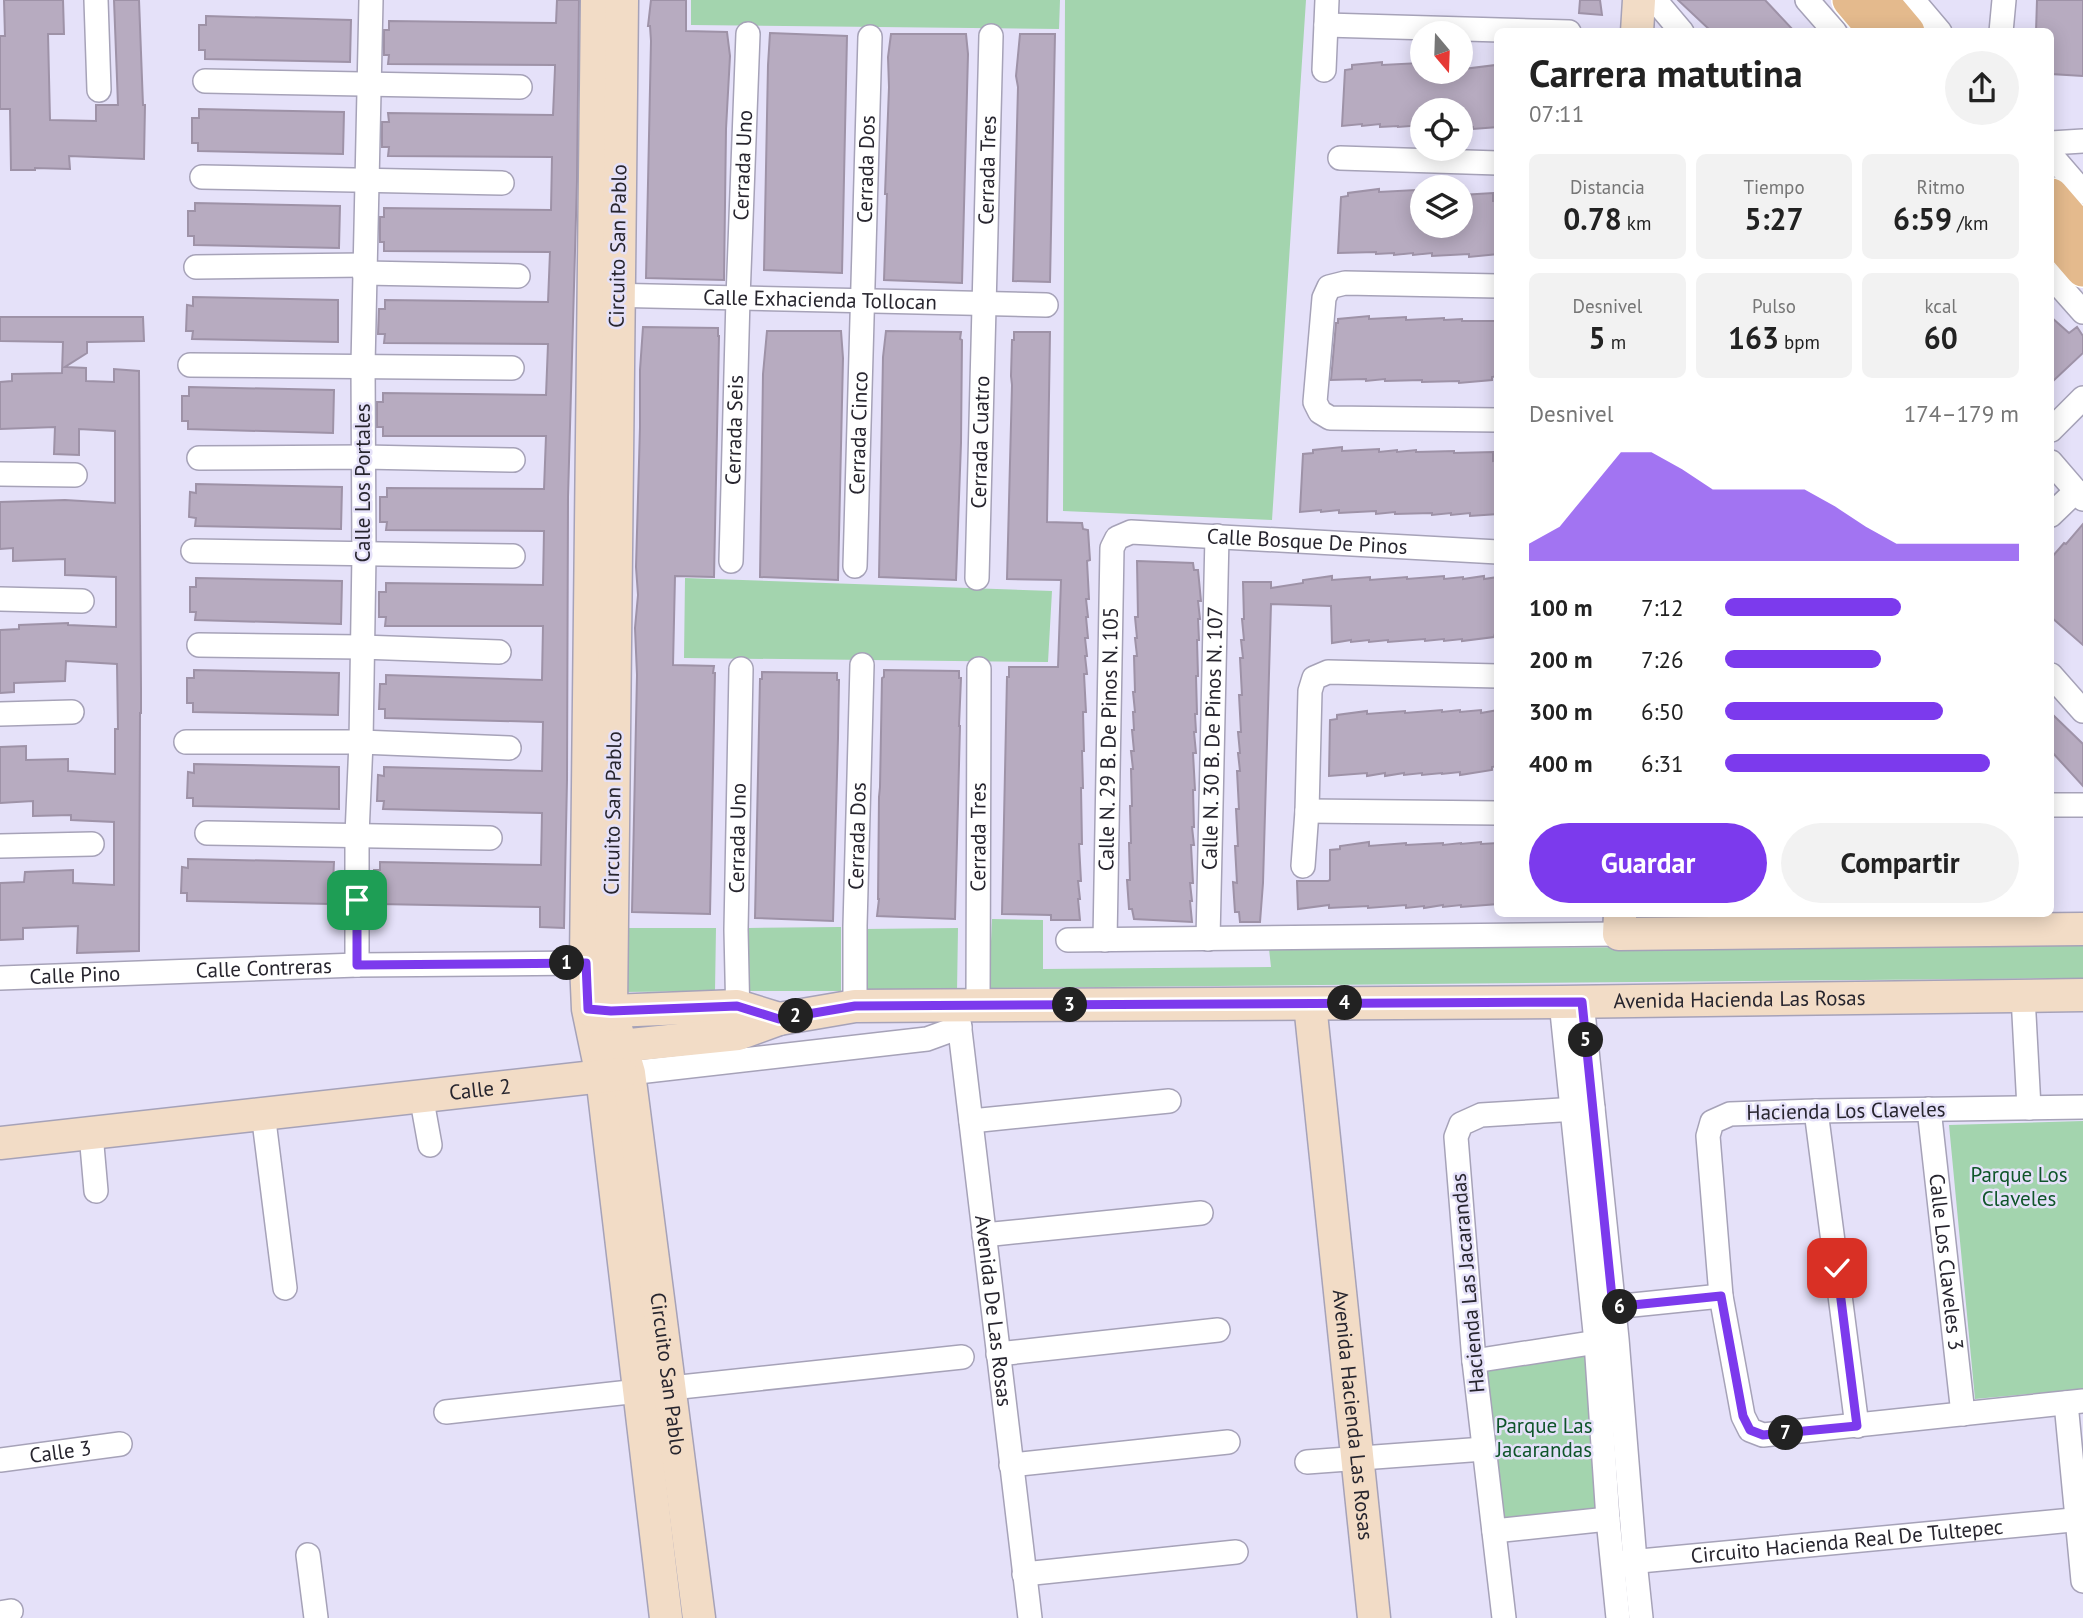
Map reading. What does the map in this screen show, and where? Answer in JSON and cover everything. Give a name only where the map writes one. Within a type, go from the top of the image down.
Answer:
[{"type":"main road","name":"Circuito San Pablo","points":[[597,0],[607,148],[600,1010]]},
{"type":"main road","name":"Circuito San Pablo","points":[[607,148],[622,0]]},
{"type":"main road","points":[[1637,28],[1639,0]]},
{"type":"main road","points":[[1850,0],[1874,28]]},
{"type":"main road","points":[[1880,0],[1904,28]]},
{"type":"main road","points":[[2054,199],[2083,233]]},
{"type":"main road","points":[[2054,235],[2083,269]]},
{"type":"main road","name":"Circuito San Pablo","points":[[605,295],[586,963],[613,1061],[671,1388],[699,1618]]},
{"type":"main road","points":[[1619,924],[2083,929]]},
{"type":"main road","name":"Avenida Hacienda Las Rosas","points":[[600,1010],[738,1020],[779,1019],[855,1006],[965,1013],[1310,1004],[2083,995]]},
{"type":"main road","name":"Avenida Hacienda Las Rosas","points":[[1310,1004],[1374,1618]]},
{"type":"main road","name":"Avenida Hacienda Las Rosas","points":[[613,1061],[738,1020]]},
{"type":"main road","name":"Circuito San Pablo","points":[[613,1061],[639,1391],[666,1618]]},
{"type":"main road","name":"Calle 2","points":[[0,1143],[421,1095],[613,1061]]},
{"type":"street","points":[[96,0],[99,90]]},
{"type":"street","name":"Calle Los Portales","points":[[357,965],[357,835],[364,554],[363,365],[371,0]]},
{"type":"street","points":[[1324,70],[1327,0]]},
{"type":"street","points":[[1655,0],[1679,28]]},
{"type":"street","points":[[1807,0],[1832,28]]},
{"type":"street","points":[[1913,0],[1937,28]]},
{"type":"street","points":[[2001,28],[2004,0]]},
{"type":"street","points":[[1326,25],[1494,30]]},
{"type":"street","name":"Cerrada Uno","points":[[738,298],[748,34]]},
{"type":"street","name":"Cerrada Tres","points":[[984,304],[991,36]]},
{"type":"street","name":"Cerrada Dos","points":[[862,301],[870,37]]},
{"type":"street","points":[[205,81],[520,87]]},
{"type":"street","points":[[2054,143],[2083,141]]},
{"type":"street","points":[[1340,158],[1494,163]]},
{"type":"street","points":[[2054,158],[2083,192]]},
{"type":"street","points":[[202,177],[502,183]]},
{"type":"street","points":[[196,267],[365,269],[518,276]]},
{"type":"street","points":[[2054,279],[2083,312]]},
{"type":"street","points":[[1494,286],[1345,283],[1329,287],[1324,298],[1315,402],[1320,412],[1330,418],[1494,420]]},
{"type":"street","name":"Calle Exhacienda Tollocan","points":[[605,295],[1046,305]]},
{"type":"street","name":"Cerrada Seis","points":[[731,561],[738,298]]},
{"type":"street","name":"Cerrada Cinco","points":[[855,566],[862,301]]},
{"type":"street","name":"Cerrada Cuatro","points":[[977,578],[984,304]]},
{"type":"street","points":[[190,365],[512,368]]},
{"type":"street","points":[[2054,427],[2083,398]]},
{"type":"street","points":[[199,458],[513,460]]},
{"type":"street","points":[[2054,465],[2080,495],[2054,513]]},
{"type":"street","points":[[0,474],[75,475]]},
{"type":"street","name":"Calle Bosque De Pinos","points":[[1117,538],[1131,532],[1494,552]]},
{"type":"street","name":"Calle N. 30 B. De Pinos N. 107","points":[[1208,939],[1217,536]]},
{"type":"street","name":"Calle N. 29 B. De Pinos N. 105","points":[[1105,940],[1112,548],[1117,538]]},
{"type":"street","points":[[193,551],[513,556]]},
{"type":"street","points":[[0,599],[82,601]]},
{"type":"street","points":[[199,645],[362,646],[499,652]]},
{"type":"street","name":"Cerrada Dos","points":[[855,1006],[862,665]]},
{"type":"street","name":"Cerrada Uno","points":[[738,1020],[736,930],[741,669]]},
{"type":"street","name":"Cerrada Tres","points":[[965,1013],[979,669]]},
{"type":"street","points":[[1303,866],[1310,691],[1314,678],[1328,672],[1494,676]]},
{"type":"street","points":[[2054,679],[2083,711]]},
{"type":"street","points":[[0,714],[72,712]]},
{"type":"street","points":[[186,742],[361,741],[509,748]]},
{"type":"street","points":[[2054,805],[2083,805]]},
{"type":"street","points":[[1307,811],[1494,813]]},
{"type":"street","points":[[207,833],[490,838]]},
{"type":"street","points":[[0,846],[92,844]]},
{"type":"street","points":[[1068,940],[1208,939],[1619,924]]},
{"type":"street","name":"Calle Contreras","points":[[151,972],[357,965],[586,963]]},
{"type":"street","name":"Calle Pino","points":[[0,978],[151,972]]},
{"type":"street","points":[[2023,996],[2029,1108]]},
{"type":"street","points":[[1572,1002],[1606,1340],[1624,1562],[1618,1618]]},
{"type":"street","name":"Calle 2","points":[[613,1061],[927,1039],[965,1013]]},
{"type":"street","name":"Avenida De Las Rosas","points":[[965,1013],[971,1121],[1030,1618]]},
{"type":"street","points":[[421,1095],[430,1145]]},
{"type":"street","points":[[971,1121],[1169,1101]]},
{"type":"street","name":"Hacienda Los Claveles","points":[[2074,1402],[1763,1435],[1750,1430],[1743,1416],[1721,1296],[1708,1136],[1712,1122],[1730,1114],[2083,1107]]},
{"type":"street","points":[[1583,1109],[1613,1307],[1606,1340],[1608,1519],[1641,1618]]},
{"type":"street","name":"Hacienda Las Jacarandas","points":[[1504,1618],[1474,1361],[1456,1137],[1461,1124],[1481,1115],[1583,1109]]},
{"type":"street","name":"Calle Los Claveles 3","points":[[1929,1109],[1963,1414]]},
{"type":"street","points":[[1816,1111],[1857,1426]]},
{"type":"street","points":[[263,1113],[285,1288]]},
{"type":"street","points":[[91,1134],[96,1191]]},
{"type":"street","points":[[984,1236],[1201,1213]]},
{"type":"street","points":[[1613,1307],[1721,1296]]},
{"type":"street","points":[[998,1354],[1218,1330]]},
{"type":"street","name":"Hacienda Las Jacarandas","points":[[1474,1361],[1606,1340]]},
{"type":"street","points":[[671,1388],[962,1356]]},
{"type":"street","points":[[446,1412],[639,1391]]},
{"type":"street","points":[[2074,1402],[2083,1581]]},
{"type":"street","points":[[1011,1465],[1228,1442]]},
{"type":"street","name":"Calle 3","points":[[0,1460],[120,1444]]},
{"type":"street","points":[[1307,1462],[1484,1449]]},
{"type":"street","points":[[1494,1531],[1608,1519]]},
{"type":"street","name":"Circuito Hacienda Real De Tultepec","points":[[1624,1562],[2080,1519]]},
{"type":"street","points":[[1024,1574],[1236,1552]]},
{"type":"street","points":[[308,1555],[316,1618]]},
{"type":"green space","points":[[691,0],[1060,0],[1059,29],[691,25]]},
{"type":"green space","points":[[1065,0],[1306,0],[1272,520],[1063,511]]},
{"type":"green space","points":[[685,578],[1052,591],[1048,662],[684,658]]},
{"type":"green space","points":[[992,919],[1043,920],[1043,969],[1271,967],[1269,949],[2083,945],[2083,978],[989,988]]},
{"type":"green space","points":[[841,927],[841,991],[749,991],[748,928]]},
{"type":"green space","points":[[622,928],[716,928],[715,991],[623,992]]},
{"type":"green space","points":[[958,928],[957,992],[866,993],[864,929]]},
{"type":"green space","name":"Parque Los Claveles","points":[[2083,1121],[2083,1389],[1975,1399],[1949,1125]]},
{"type":"green space","name":"Parque Las Jacarandas","points":[[1586,1356],[1604,1507],[1501,1520],[1483,1369]]},
{"type":"building","points":[[4,0],[63,0],[64,34],[48,34],[50,120],[96,121],[96,105],[118,105],[114,0],[139,0],[145,105],[144,159],[69,156],[70,169],[11,170],[10,109],[0,109],[0,36],[5,36]]},
{"type":"building","points":[[557,0],[579,0],[568,497],[564,928],[540,927],[540,907],[379,904],[380,895],[373,895],[374,870],[380,870],[380,862],[541,865],[542,813],[383,809],[384,801],[377,801],[378,775],[384,776],[384,767],[542,771],[543,722],[385,718],[385,709],[379,709],[380,684],[386,684],[386,675],[542,680],[543,626],[385,626],[386,617],[379,617],[379,592],[386,592],[386,583],[543,585],[544,531],[386,530],[387,522],[380,522],[380,497],[387,497],[387,488],[544,489],[546,436],[383,436],[383,427],[377,427],[377,402],[383,402],[383,393],[546,395],[548,344],[384,343],[385,334],[378,334],[379,309],[385,309],[385,300],[548,302],[550,252],[384,251],[384,242],[380,242],[380,217],[384,217],[384,208],[551,210],[552,157],[388,156],[389,147],[382,147],[382,122],[389,122],[388,113],[553,115],[555,68],[555,65],[388,64],[389,55],[384,55],[384,30],[389,30],[389,21],[556,23]]},
{"type":"building","points":[[651,0],[686,0],[686,31],[727,32],[730,56],[724,280],[646,278],[651,41],[648,26]]},
{"type":"building","points":[[1580,0],[1600,0],[1602,15],[1579,13]]},
{"type":"building","points":[[1678,0],[1765,0],[1791,28],[1708,28]]},
{"type":"building","points":[[2037,0],[2083,0],[2083,76],[2054,74],[2054,28],[2036,28]]},
{"type":"building","points":[[206,16],[351,20],[350,62],[205,59],[205,50],[199,50],[199,25],[206,25]]},
{"type":"building","points":[[770,33],[847,36],[842,273],[764,270]]},
{"type":"building","points":[[891,34],[966,34],[968,54],[962,283],[884,280],[888,57]]},
{"type":"building","points":[[1020,34],[1055,34],[1050,282],[1013,281],[1018,87],[1016,76]]},
{"type":"building","points":[[1382,62],[1382,65],[1410,64],[1410,84],[1474,84],[1474,68],[1494,65],[1494,127],[1473,129],[1473,98],[1410,98],[1410,126],[1342,126],[1345,70],[1352,69],[1352,65]]},
{"type":"building","points":[[199,109],[344,112],[343,154],[198,151],[198,143],[192,143],[192,118],[199,118]]},
{"type":"building","points":[[1379,189],[1379,192],[1410,190],[1410,238],[1473,238],[1473,194],[1493,193],[1494,254],[1469,257],[1469,254],[1432,256],[1432,253],[1338,253],[1341,197],[1348,196],[1348,193]]},
{"type":"building","points":[[195,203],[340,206],[339,248],[194,245],[194,236],[188,236],[188,211],[195,211]]},
{"type":"building","points":[[193,297],[338,300],[338,342],[192,339],[193,331],[186,331],[187,305],[193,306]]},
{"type":"building","points":[[1369,316],[1369,319],[1406,317],[1406,320],[1444,318],[1494,321],[1494,377],[1492,380],[1459,383],[1385,379],[1331,380],[1338,319]]},
{"type":"building","points":[[0,317],[143,317],[144,341],[87,342],[87,353],[65,367],[86,368],[86,381],[114,382],[114,369],[139,371],[139,951],[77,953],[78,926],[23,928],[23,939],[0,940],[0,883],[24,882],[25,872],[73,870],[73,883],[114,885],[114,822],[71,820],[71,815],[33,816],[33,801],[0,803],[0,747],[26,746],[26,760],[68,759],[68,771],[115,774],[115,729],[118,729],[117,664],[66,661],[65,681],[14,683],[14,692],[0,693],[0,630],[19,629],[19,625],[68,623],[116,627],[116,577],[65,575],[65,559],[13,561],[13,548],[0,549],[0,502],[65,500],[115,503],[115,431],[79,429],[79,455],[54,454],[55,427],[0,429],[0,382],[12,381],[12,374],[62,373],[63,342],[0,341]]},
{"type":"building","points":[[2054,320],[2069,333],[2077,327],[2083,336],[2083,353],[2054,380]]},
{"type":"building","points":[[643,327],[718,328],[719,336],[714,577],[675,576],[673,665],[714,666],[710,914],[632,912],[637,675],[635,628],[638,595],[636,567]]},
{"type":"building","points":[[767,331],[841,331],[843,358],[838,580],[760,577],[763,374]]},
{"type":"building","points":[[886,331],[961,332],[961,443],[956,580],[879,577],[883,357]]},
{"type":"building","points":[[1014,332],[1050,332],[1047,522],[1082,523],[1083,529],[1088,530],[1088,638],[1085,638],[1087,674],[1084,674],[1086,712],[1083,712],[1082,844],[1079,844],[1081,881],[1078,881],[1080,920],[1051,920],[1051,915],[1002,914],[1007,677],[1009,667],[1058,667],[1061,580],[1007,579]]},
{"type":"building","points":[[189,387],[334,390],[333,433],[188,429],[188,421],[182,421],[182,396],[189,396]]},
{"type":"building","points":[[1342,447],[1342,451],[1379,449],[1379,452],[1493,452],[1494,514],[1376,514],[1376,511],[1339,513],[1339,510],[1300,512],[1303,454],[1313,453],[1313,450]]},
{"type":"building","points":[[196,484],[342,487],[341,529],[195,526],[196,518],[189,517],[190,492],[196,493]]},
{"type":"building","points":[[2083,524],[2083,645],[2054,620],[2054,555]]},
{"type":"building","points":[[1137,561],[1193,563],[1194,570],[1198,570],[1201,601],[1198,601],[1200,619],[1194,732],[1196,753],[1193,753],[1194,845],[1191,845],[1193,883],[1190,883],[1192,922],[1134,919],[1132,909],[1129,909],[1127,880],[1130,880],[1133,769],[1131,751],[1134,751],[1134,656],[1137,656],[1135,617],[1138,617]]},
{"type":"building","points":[[1332,576],[1332,580],[1370,577],[1370,580],[1444,576],[1444,579],[1494,578],[1494,637],[1462,641],[1351,640],[1332,643],[1331,606],[1271,604],[1260,922],[1240,922],[1239,912],[1235,912],[1233,882],[1237,883],[1235,846],[1238,846],[1236,809],[1239,809],[1237,771],[1240,771],[1238,732],[1241,732],[1239,695],[1242,695],[1241,640],[1244,640],[1243,582],[1271,582],[1271,588],[1303,583],[1303,580]]},
{"type":"building","points":[[196,578],[342,581],[341,624],[195,620],[196,612],[190,612],[190,587],[196,587]]},
{"type":"building","points":[[194,670],[339,673],[338,715],[193,712],[193,703],[187,703],[187,678],[194,678]]},
{"type":"building","points":[[884,670],[959,671],[961,678],[955,919],[877,916]]},
{"type":"building","points":[[762,672],[837,673],[839,680],[833,921],[755,918]]},
{"type":"building","points":[[1367,711],[1367,714],[1494,711],[1492,770],[1460,775],[1460,772],[1329,776],[1330,720],[1337,719],[1337,715]]},
{"type":"building","points":[[2054,716],[2083,744],[2083,786],[2054,754]]},
{"type":"building","points":[[194,764],[339,767],[339,809],[193,806],[193,798],[187,798],[188,772],[194,773]]},
{"type":"building","points":[[1369,842],[1369,846],[1406,843],[1494,843],[1494,904],[1424,908],[1406,908],[1406,905],[1329,908],[1329,905],[1298,909],[1297,881],[1330,880],[1330,850],[1340,849],[1340,846]]},
{"type":"building","points":[[188,859],[334,862],[332,904],[187,901],[187,893],[181,893],[182,867],[188,868]]},
{"type":"route","points":[[357,900],[357,965],[586,963],[588,1009],[611,1011],[737,1006],[779,1019],[855,1006],[1582,1002],[1613,1307],[1721,1296],[1743,1416],[1750,1430],[1763,1435],[1857,1426],[1837,1268]]}]
